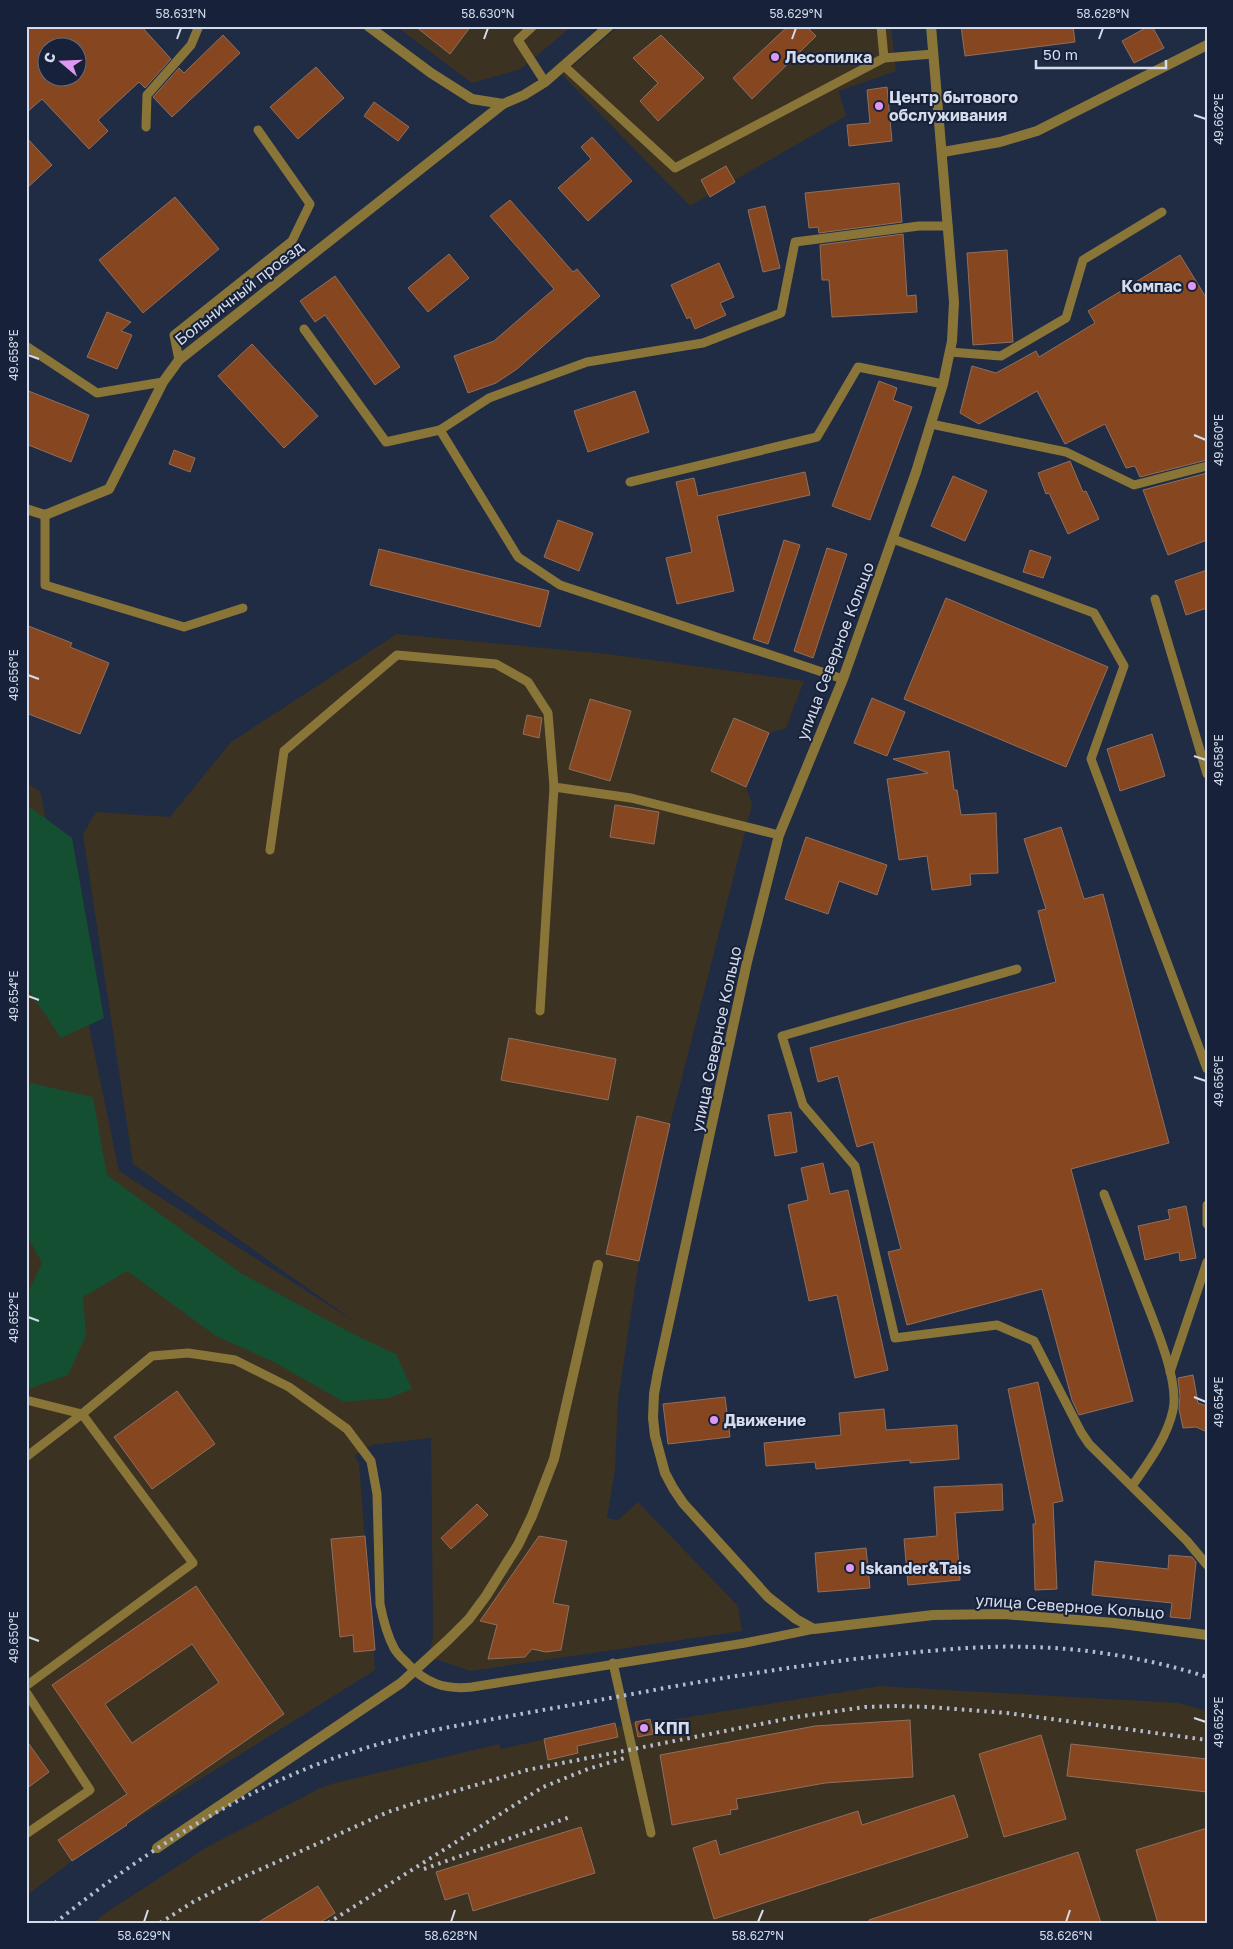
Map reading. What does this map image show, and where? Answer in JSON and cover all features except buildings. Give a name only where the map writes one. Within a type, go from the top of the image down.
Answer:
[{"type":"street","points":[[368,26],[431,73],[472,99],[503,104]]},
{"type":"street","name":"Больничный проезд","points":[[45,515],[109,489],[163,382],[179,360],[503,104],[524,95],[544,82],[609,26]]},
{"type":"street","name":"улица Северное Кольцо","points":[[931,26],[954,302],[950,352],[931,424],[893,539],[843,679],[779,835],[747,962],[658,1372],[654,1394],[653,1418],[658,1450],[665,1473],[683,1503],[768,1597],[796,1619],[814,1629],[933,1615],[996,1613],[1114,1623],[1207,1635]]},
{"type":"street","points":[[943,152],[1000,142],[1037,131],[1207,45]]},
{"type":"street","points":[[26,509],[45,515]]},
{"type":"street","points":[[157,1848],[384,1696],[448,1640],[469,1618],[486,1596],[518,1545],[532,1516],[556,1450],[598,1265]]},
{"type":"lane","points":[[146,127],[147,95],[191,45],[199,26]]},
{"type":"lane","points":[[533,26],[518,40],[544,82]]},
{"type":"lane","points":[[881,26],[884,58]]},
{"type":"lane","points":[[564,66],[674,168],[884,58],[933,54]]},
{"type":"lane","points":[[179,360],[174,335],[292,241],[310,204],[258,130]]},
{"type":"lane","points":[[950,352],[1001,356],[1066,318],[1083,260],[1162,212]]},
{"type":"lane","points":[[304,329],[386,442],[440,430],[489,398],[587,362],[703,343],[781,313],[795,242],[919,226],[948,226]]},
{"type":"lane","points":[[26,346],[97,393],[163,382]]},
{"type":"lane","points":[[630,482],[817,437],[858,367],[943,384]]},
{"type":"lane","points":[[931,424],[1066,452],[1134,485],[1207,466]]},
{"type":"lane","points":[[440,430],[518,557],[560,585],[843,679]]},
{"type":"lane","points":[[45,515],[45,585],[184,627],[243,608]]},
{"type":"lane","points":[[893,539],[1094,613],[1124,666],[1091,759],[1207,1069]]},
{"type":"lane","points":[[1155,599],[1207,774]]},
{"type":"lane","points":[[270,850],[284,751],[397,656],[496,664],[528,682],[548,713],[554,787],[540,1011]]},
{"type":"lane","points":[[554,787],[631,798],[779,835]]},
{"type":"lane","points":[[1017,970],[782,1036],[803,1105],[854,1166],[895,1338],[997,1325],[1034,1341],[1081,1432],[1097,1453],[1187,1541],[1207,1566]]},
{"type":"lane","points":[[1104,1194],[1160,1338],[1170,1372],[1174,1403],[1173,1412],[1158,1446],[1132,1486]]},
{"type":"lane","points":[[1207,1205],[1207,1224]]},
{"type":"lane","points":[[1170,1372],[1207,1262]]},
{"type":"lane","points":[[26,1457],[152,1356],[188,1353],[235,1360],[289,1387],[347,1429],[371,1461],[376,1478],[380,1604],[384,1620],[394,1650],[414,1671],[434,1683],[456,1688],[745,1643],[814,1629]]},
{"type":"lane","points":[[26,1400],[82,1414],[193,1563],[26,1686]]},
{"type":"lane","points":[[614,1663],[651,1833]]},
{"type":"lane","points":[[26,1692],[90,1790],[26,1834]]},
{"type":"shaded area","points":[[396,26],[572,26],[521,69],[472,83]]},
{"type":"shaded area","points":[[619,26],[891,26],[896,71],[839,91],[846,116],[690,206],[562,75]]},
{"type":"shaded area","points":[[397,634],[608,654],[804,681],[786,728],[769,733],[746,786],[752,805],[670,1124],[639,1261],[618,1400],[615,1470],[607,1518],[618,1520],[638,1502],[738,1606],[742,1631],[471,1671],[429,1657],[433,1635],[431,1438],[371,1445],[354,1456],[359,1463],[375,1670],[127,1825],[72,1861],[26,1896],[26,783],[40,791],[119,1171],[355,1322],[133,1164],[83,834],[96,812],[170,817],[231,742]]},
{"type":"shaded area","points":[[879,1686],[1179,1703],[1207,1711],[1207,1923],[94,1923],[104,1914],[207,1847],[320,1788],[335,1783],[499,1744],[501,1749],[615,1723],[616,1727],[650,1719],[651,1723]]},
{"type":"green space","points":[[26,804],[72,838],[104,1018],[61,1038],[26,986]]},
{"type":"green space","points":[[26,1082],[93,1097],[107,1175],[242,1274],[355,1335],[396,1354],[412,1389],[389,1398],[344,1402],[274,1362],[216,1336],[127,1271],[83,1297],[86,1336],[68,1375],[26,1390],[26,1297],[42,1263],[26,1234]]},
{"type":"railway","points":[[55,1923],[140,1860],[201,1821],[264,1787],[347,1754],[381,1743],[434,1730],[748,1674],[853,1659],[954,1649],[1010,1647],[1096,1652],[1142,1660],[1207,1677]]},
{"type":"railway","points":[[160,1923],[193,1902],[230,1883],[388,1812],[418,1802],[527,1770],[796,1717],[865,1707],[930,1707],[1007,1713],[1207,1740]]},
{"type":"railway","points":[[328,1923],[543,1787],[588,1769],[628,1757]]},
{"type":"railway","points":[[424,1869],[570,1817]]},
{"type":"place","name":"Лесопилка","points":[[775,57]]},
{"type":"place","name":"Центр бытового обслуживания","points":[[879,106]]},
{"type":"place","name":"Компас","points":[[1192,286]]},
{"type":"place","name":"Движение","points":[[714,1420]]},
{"type":"place","name":"Iskander&Tais","points":[[850,1568]]},
{"type":"place","name":"КПП","points":[[644,1728]]}]
